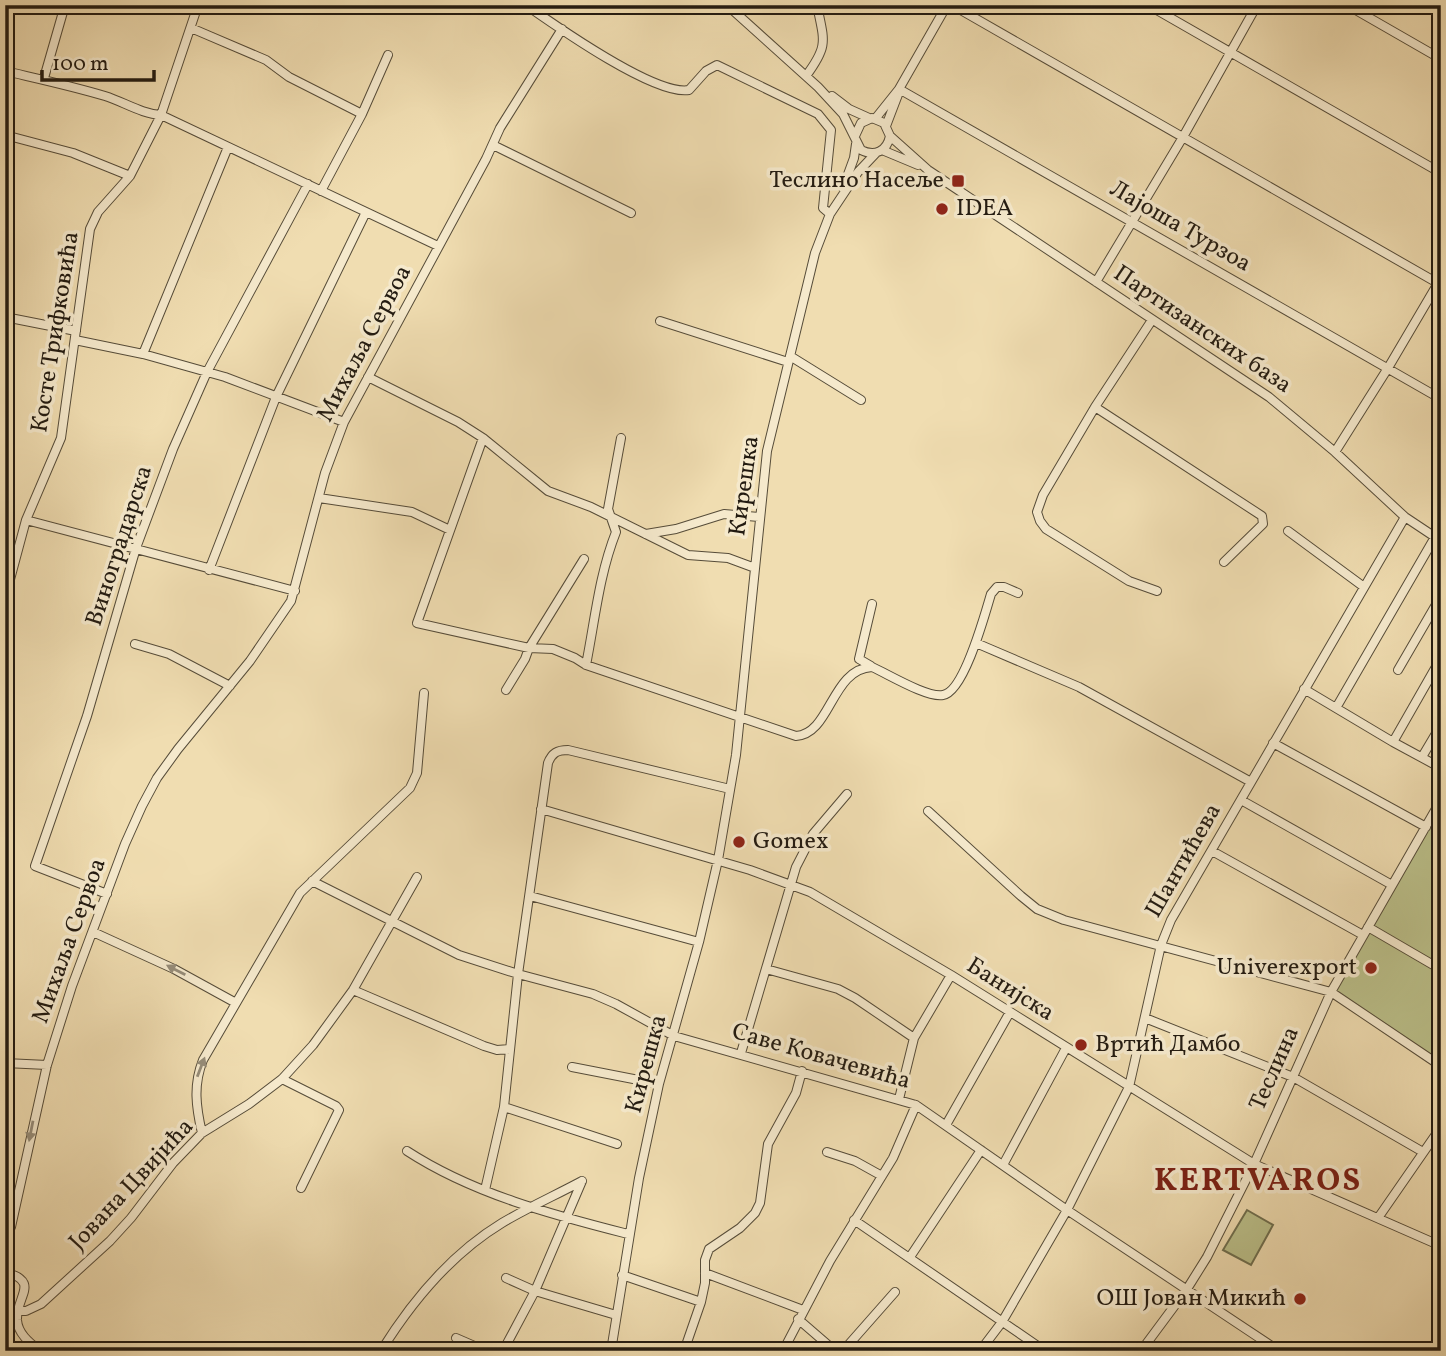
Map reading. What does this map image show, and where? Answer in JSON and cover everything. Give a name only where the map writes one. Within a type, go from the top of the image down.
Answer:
[{"type":"street","points":[[44,78],[65,5]]},
{"type":"street","name":"Косте Трифковића","points":[[5,598],[26,520],[61,438],[90,229],[98,212],[130,176],[161,115],[198,5]]},
{"type":"street","points":[[526,5],[606,58],[673,90],[689,90],[706,71],[717,65],[818,114],[831,130],[822,208],[830,214]]},
{"type":"street","points":[[727,5],[818,87],[843,114],[864,151],[879,152],[888,143],[890,136],[886,125],[899,89],[949,5],[1440,282],[1335,452]]},
{"type":"street","points":[[806,76],[821,56],[824,40],[817,5]]},
{"type":"street","points":[[1148,5],[1441,173]]},
{"type":"street","points":[[1096,282],[1134,222],[1256,5]]},
{"type":"street","points":[[1347,5],[1441,59]]},
{"type":"street","points":[[1363,14],[1369,5]]},
{"type":"street","points":[[191,28],[266,60],[289,77],[362,114]]},
{"type":"street","name":"Михаља Сервоа","points":[[5,1235],[11,1227],[47,1065],[125,845],[157,778],[282,617],[295,591],[334,445],[344,422],[500,128],[562,29]]},
{"type":"street","points":[[321,191],[362,114],[388,55]]},
{"type":"street","points":[[5,71],[44,78],[109,97],[152,115],[161,115],[438,246]]},
{"type":"street","points":[[818,87],[849,109],[886,125]]},
{"type":"street","points":[[855,139],[858,125],[872,118],[899,89]]},
{"type":"street","name":"Лајоша Турзоа","points":[[899,89],[1441,399]]},
{"type":"street","points":[[5,135],[65,151],[130,176]]},
{"type":"street","name":"Партизанских база","points":[[890,136],[928,170],[1269,397],[1335,452],[1405,517],[1438,539]]},
{"type":"street","name":"Кирешка","points":[[840,198],[854,158],[855,139]]},
{"type":"street","points":[[493,145],[631,214]]},
{"type":"street","points":[[143,354],[228,147]]},
{"type":"street","name":"Кирешка","points":[[611,1351],[628,1234],[659,1084],[699,942],[718,860],[740,718],[767,451],[815,253],[830,214],[840,198],[865,163],[879,152]]},
{"type":"street","name":"Партизанских база","points":[[879,152],[928,170]]},
{"type":"street","name":"Виноградарска","points":[[107,894],[35,866],[87,716],[136,548],[173,449],[207,372],[308,184]]},
{"type":"street","points":[[209,570],[276,397],[366,212]]},
{"type":"street","points":[[5,317],[207,372],[344,422]]},
{"type":"street","points":[[1152,320],[1095,407],[1043,495],[1037,512],[1046,529],[1129,581],[1157,591]]},
{"type":"street","points":[[660,321],[789,359],[861,400]]},
{"type":"street","points":[[368,377],[458,422],[483,438],[548,491],[609,516],[688,555],[728,558],[755,568]]},
{"type":"street","points":[[1095,407],[1262,516],[1262,524],[1224,562]]},
{"type":"street","points":[[483,438],[417,623],[528,648],[553,649],[586,665],[796,736],[803,736],[813,728],[849,675],[855,670],[872,667]]},
{"type":"street","points":[[586,665],[597,597],[608,553],[617,533],[608,509],[621,438]]},
{"type":"street","points":[[319,498],[412,512],[450,530]]},
{"type":"street","points":[[646,534],[676,529],[724,514],[759,517]]},
{"type":"street","name":"Шантићева","points":[[980,1351],[1002,1322],[1067,1210],[1129,1087],[1161,945],[1171,920],[1405,517]]},
{"type":"street","points":[[26,520],[295,591]]},
{"type":"street","points":[[1288,531],[1364,587]]},
{"type":"street","points":[[1336,708],[1438,539]]},
{"type":"street","points":[[506,690],[525,659],[528,648],[584,559]]},
{"type":"street","points":[[859,659],[931,694],[946,695],[959,680],[976,643],[991,594],[997,587],[1018,593]]},
{"type":"street","points":[[1398,670],[1441,596]]},
{"type":"street","points":[[855,670],[872,604]]},
{"type":"street","points":[[976,643],[1079,687],[1251,782]]},
{"type":"street","points":[[135,644],[179,658],[230,686]]},
{"type":"street","points":[[1393,743],[1441,658]]},
{"type":"street","points":[[1304,689],[1393,743],[1441,768]]},
{"type":"street","points":[[202,1133],[195,1090],[197,1074],[203,1060],[300,894],[410,788],[417,774],[424,693]]},
{"type":"street","points":[[1422,757],[1441,725]]},
{"type":"street","points":[[1273,743],[1426,827]]},
{"type":"street","points":[[485,1190],[504,1107],[518,974],[548,763],[552,755],[559,750],[568,750],[730,789]]},
{"type":"street","points":[[741,1054],[803,849],[847,794]]},
{"type":"street","points":[[1241,800],[1392,885]]},
{"type":"street","name":"Теслина","points":[[1141,1351],[1207,1257],[1254,1164],[1331,992],[1441,800]]},
{"type":"street","name":"Банијска","points":[[541,809],[718,860],[792,885],[828,902],[951,975],[1254,1164],[1441,1246]]},
{"type":"street","points":[[928,811],[1037,909],[1064,920],[1331,992],[1441,1066]]},
{"type":"street","points":[[1212,851],[1435,966],[1441,958]]},
{"type":"street","name":"Јована Цвијића","points":[[18,1311],[26,1311],[41,1304],[110,1241],[173,1163],[202,1133],[249,1104],[282,1079],[313,1045],[353,990],[417,877]]},
{"type":"street","name":"Саве Ковачевића","points":[[312,881],[459,955],[518,974],[593,993],[674,1036],[916,1105],[1067,1210],[1279,1351]]},
{"type":"street","points":[[530,896],[699,942]]},
{"type":"street","points":[[93,932],[174,969],[236,1003]]},
{"type":"street","points":[[766,969],[838,989],[914,1038]]},
{"type":"street","points":[[899,1099],[914,1038],[951,975]]},
{"type":"street","points":[[353,990],[484,1046],[510,1049]]},
{"type":"street","points":[[946,1125],[1010,1012]]},
{"type":"street","points":[[1145,1018],[1293,1077],[1423,1152]]},
{"type":"street","points":[[1003,1165],[1066,1048]]},
{"type":"street","points":[[5,1063],[47,1065]]},
{"type":"street","points":[[572,1067],[659,1084]]},
{"type":"street","points":[[684,1351],[701,1302],[705,1260],[709,1249],[740,1228],[755,1213],[760,1203],[768,1144],[796,1093],[802,1071]]},
{"type":"street","points":[[282,1079],[339,1110],[301,1188]]},
{"type":"street","points":[[783,1351],[854,1220],[893,1158],[916,1105]]},
{"type":"street","points":[[504,1107],[617,1144]]},
{"type":"street","points":[[1378,1219],[1441,1127]]},
{"type":"street","points":[[909,1257],[981,1150]]},
{"type":"street","points":[[407,1151],[436,1170],[485,1190],[568,1219],[628,1234]]},
{"type":"street","points":[[827,1152],[855,1161],[882,1176]]},
{"type":"street","points":[[381,1351],[403,1317],[432,1281],[484,1236],[533,1206],[583,1181],[535,1291],[503,1351]]},
{"type":"street","points":[[854,1220],[1045,1351]]},
{"type":"street","points":[[5,1272],[18,1275],[24,1282],[17,1322],[23,1335],[40,1351]]},
{"type":"street","points":[[705,1273],[803,1310]]},
{"type":"street","points":[[622,1275],[701,1302]]},
{"type":"street","points":[[506,1278],[535,1291],[616,1315]]},
{"type":"street","points":[[843,1351],[895,1292]]},
{"type":"street","points":[[798,1319],[835,1351]]},
{"type":"street","points":[[456,1338],[486,1351]]},
{"type":"green space","points":[[1441,803],[1441,1065],[1333,992]]},
{"type":"green space","points":[[1247,1210],[1273,1225],[1251,1265],[1223,1250]]},
{"type":"place","name":"Теслино Насеље","points":[[958,181]]},
{"type":"place","name":"IDEA","points":[[942,209]]},
{"type":"place","name":"Gomex","points":[[739,842]]},
{"type":"place","name":"Univerexport","points":[[1371,968]]},
{"type":"place","name":"Вртић Дамбо","points":[[1081,1045]]},
{"type":"place","name":"ОШ Јован Микић","points":[[1300,1299]]},
{"type":"district","name":"KERTVAROS","points":[[1258,1182]]}]
